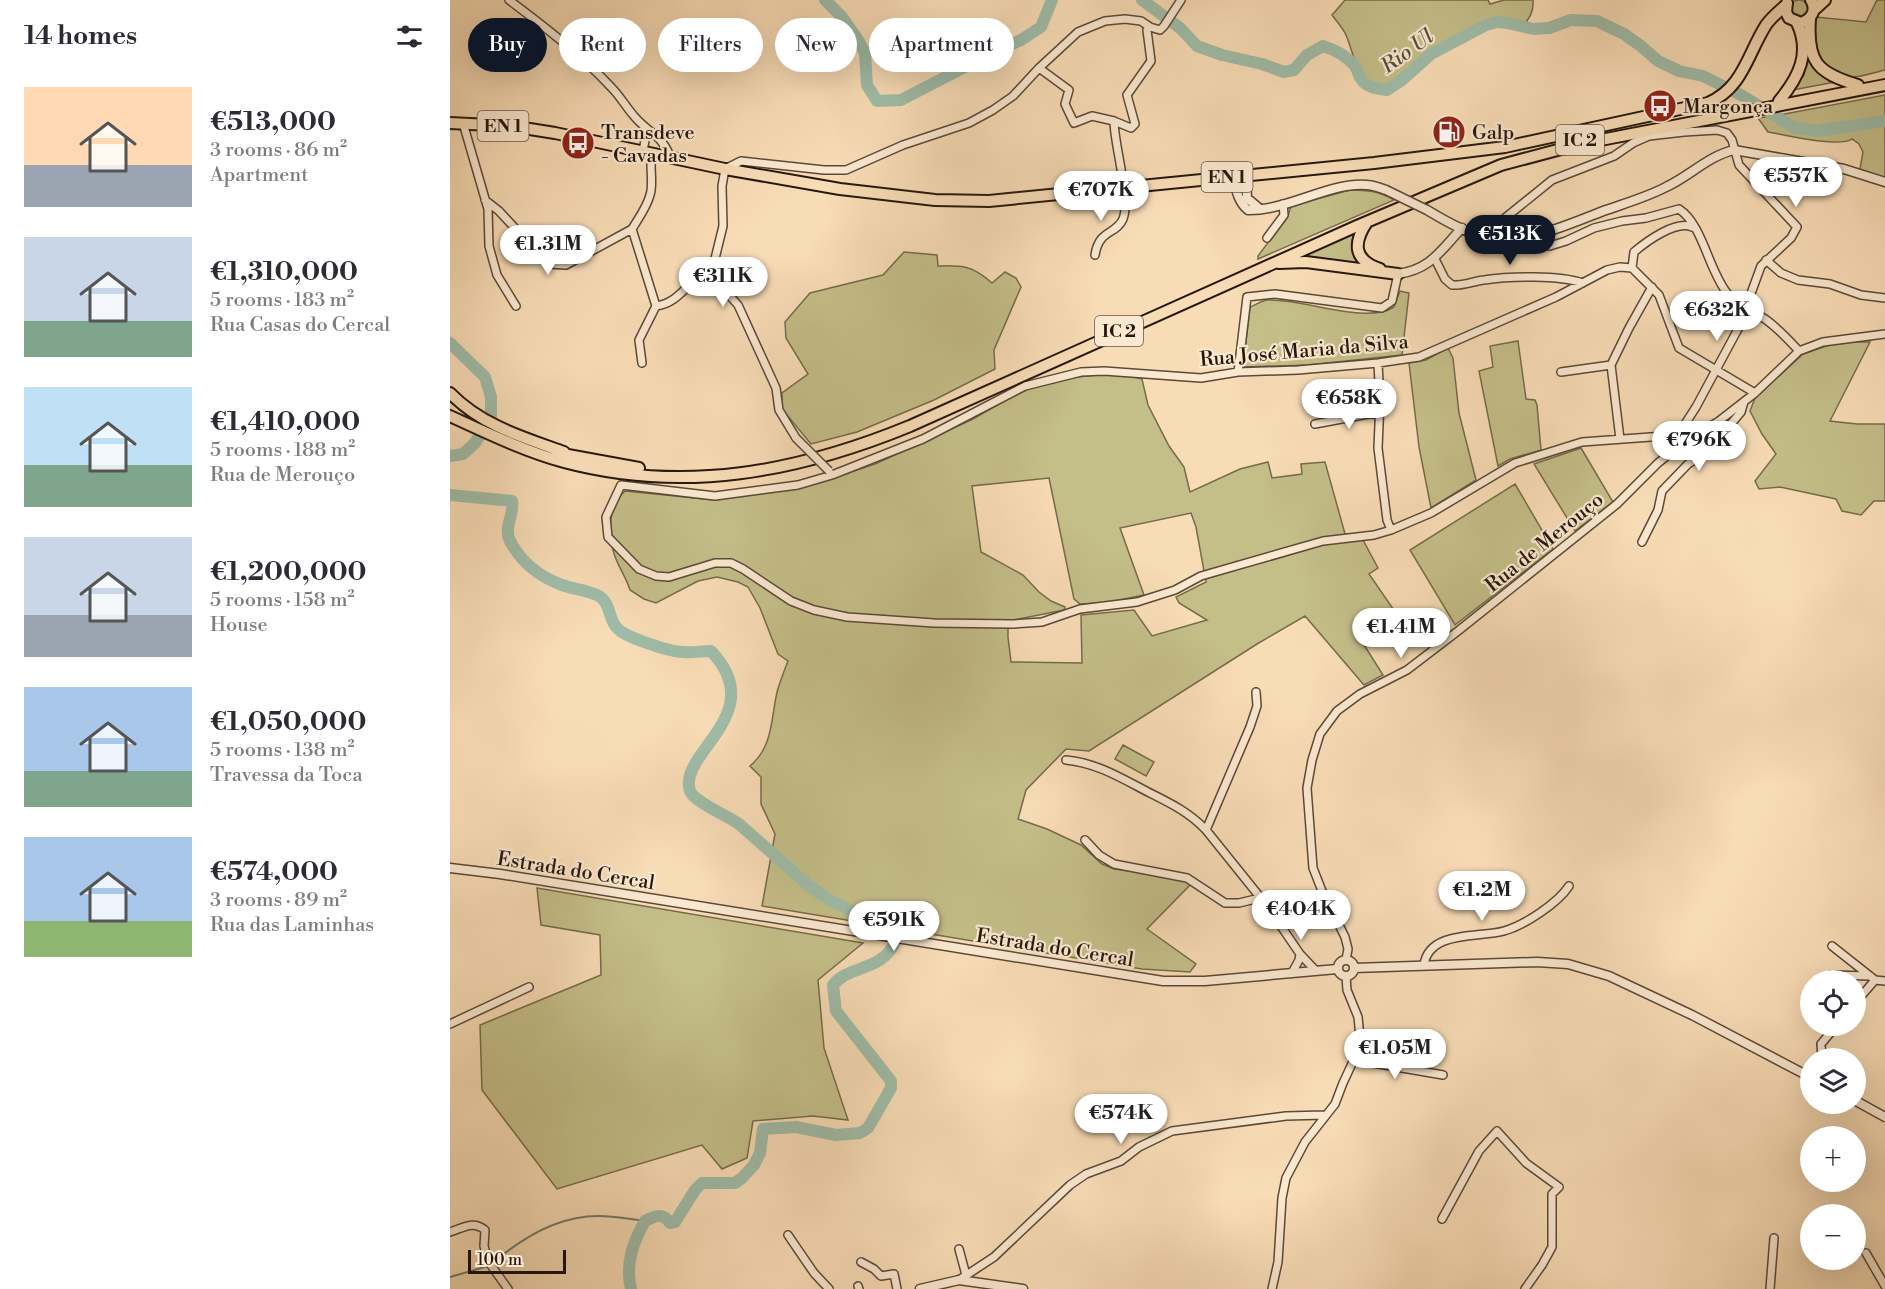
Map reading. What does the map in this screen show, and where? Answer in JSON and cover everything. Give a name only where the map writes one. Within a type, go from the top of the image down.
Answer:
[{"type":"main road","points":[[1772,19],[1793,21],[1825,0]]},
{"type":"main road","name":"EN 1","points":[[450,123],[511,126],[670,156],[725,169],[840,189],[962,202],[1123,189],[1506,147],[1708,103],[1725,95],[1772,19],[1786,2]]},
{"type":"main road","name":"EN 1","points":[[1786,2],[1786,12],[1793,21]]},
{"type":"main road","points":[[1811,10],[1809,44],[1813,59],[1827,74],[1858,85]]},
{"type":"main road","points":[[1780,104],[1802,67],[1803,43],[1793,21]]},
{"type":"main road","name":"IC 2","points":[[1780,104],[1885,78]]},
{"type":"main road","name":"IC 2","points":[[495,434],[581,458],[652,469],[705,471],[771,465],[824,451],[919,417],[1052,355],[1479,169],[1551,146],[1885,85]]},
{"type":"main road","name":"IC 2","points":[[450,416],[541,455],[591,468],[672,477],[740,475],[773,470],[872,442],[1469,178],[1527,157],[1737,111]]},
{"type":"main road","points":[[1367,222],[1359,234],[1357,244],[1361,256],[1367,263],[1377,268],[1398,274]]},
{"type":"main road","points":[[1273,263],[1306,262],[1398,274]]},
{"type":"main road","points":[[450,393],[463,406],[473,424],[450,424]]},
{"type":"main road","name":"IC 2","points":[[450,410],[473,424]]},
{"type":"street","points":[[509,0],[588,63],[614,89],[632,115],[647,130],[661,138],[670,156]]},
{"type":"street","points":[[830,473],[796,438],[779,410],[776,388],[738,305],[711,275],[723,226],[722,186],[725,169],[741,161],[824,170],[846,170],[903,145],[969,123],[993,110],[1013,96],[1078,32],[1105,21],[1125,19],[1141,21],[1160,30],[1180,3]]},
{"type":"street","points":[[1039,68],[1069,90],[1065,104],[1074,123],[1092,116],[1105,117],[1131,128],[1135,124],[1127,95],[1151,61],[1147,30],[1150,27]]},
{"type":"street","points":[[1095,255],[1101,238],[1118,225],[1123,218],[1123,189],[1114,135],[1114,121]]},
{"type":"street","points":[[463,123],[488,208],[489,246],[497,275],[516,306]]},
{"type":"street","points":[[485,200],[500,211],[548,264],[566,265],[632,229],[650,196],[652,184],[647,152],[647,130]]},
{"type":"street","points":[[1494,238],[1505,218],[1552,180],[1614,156],[1633,142],[1649,136],[1717,130],[1728,133],[1739,165],[1797,227],[1791,238],[1761,266],[1738,328],[1678,435]]},
{"type":"street","points":[[1233,177],[1242,205],[1248,210],[1283,204],[1348,186],[1368,185],[1386,190],[1462,228],[1494,238],[1526,237],[1653,193],[1679,180],[1720,153],[1734,150],[1844,170],[1885,182]]},
{"type":"street","points":[[1246,176],[1247,198],[1260,209]]},
{"type":"street","points":[[1267,238],[1284,215],[1283,204]]},
{"type":"street","points":[[1526,237],[1532,242],[1550,246],[1594,228],[1679,209],[1686,213],[1690,222],[1698,229],[1706,255],[1727,293],[1780,330],[1799,351],[1823,342],[1885,334]]},
{"type":"street","points":[[1446,245],[1449,222]]},
{"type":"street","points":[[1698,229],[1686,224],[1646,242],[1634,252],[1632,268],[1659,295],[1679,348],[1755,393]]},
{"type":"street","points":[[1238,372],[1247,297],[1275,294],[1382,308],[1392,301],[1398,274],[1417,270],[1435,259],[1462,228]]},
{"type":"street","points":[[632,229],[656,306]]},
{"type":"street","points":[[1435,259],[1443,276],[1452,285],[1510,278],[1573,279],[1583,282]]},
{"type":"street","points":[[1766,260],[1781,273],[1798,280],[1830,284],[1861,295],[1885,298]]},
{"type":"street","name":"Rua José Maria da Silva","points":[[1391,530],[1374,535],[1323,541],[1202,576],[1175,590],[1137,602],[1080,609],[1042,622],[1013,624],[888,620],[847,617],[814,610],[791,601],[731,563],[715,563],[669,577],[656,576],[639,569],[608,537],[606,517],[621,485],[715,496],[798,485],[922,439],[1025,386],[1081,372],[1104,371],[1201,378],[1238,372],[1298,370],[1419,357],[1556,297],[1607,270],[1620,267],[1632,268]]},
{"type":"street","points":[[642,363],[639,340],[656,306],[682,294],[705,271],[712,270]]},
{"type":"street","points":[[1620,439],[1611,365],[1652,287]]},
{"type":"street","name":"Rua de Merouço","points":[[1346,960],[1348,949],[1345,937],[1313,868],[1307,788],[1320,734],[1337,711],[1360,694],[1407,670],[1458,631],[1617,504],[1658,463],[1684,442],[1719,421],[1755,393],[1799,351]]},
{"type":"street","points":[[1378,363],[1378,448],[1387,520],[1391,530],[1431,513],[1515,463],[1582,442],[1678,435]]},
{"type":"street","points":[[1561,372],[1611,365]]},
{"type":"street","points":[[1642,542],[1658,510],[1662,491],[1688,464],[1703,455],[1715,443],[1741,412],[1744,402]]},
{"type":"street","points":[[1315,424],[1379,412]]},
{"type":"street","points":[[1678,435],[1684,442]]},
{"type":"street","points":[[1206,830],[1250,727],[1257,706],[1257,692]]},
{"type":"street","points":[[1066,760],[1083,762],[1111,772],[1174,804],[1195,818],[1260,897],[1300,954],[1316,972]]},
{"type":"street","points":[[1085,840],[1099,855],[1114,864],[1187,878],[1225,903],[1239,903],[1260,897]]},
{"type":"street","name":"Estrada do Cercal","points":[[450,868],[500,873],[1163,981],[1205,981],[1337,969]]},
{"type":"street","points":[[1424,965],[1425,957],[1433,948],[1449,939],[1506,931],[1549,907],[1563,895],[1569,886]]},
{"type":"street","points":[[1832,946],[1872,978]]},
{"type":"street","points":[[1292,973],[1300,954]]},
{"type":"street","points":[[1346,960],[1353,963],[1354,968],[1352,973],[1346,976],[1340,974],[1337,969],[1341,961],[1346,960]]},
{"type":"street","points":[[1354,968],[1537,962],[1568,964],[1609,976],[1692,1015],[1800,1072]]},
{"type":"street","points":[[1272,1289],[1278,1262],[1282,1198],[1286,1178],[1305,1142],[1335,1104],[1356,1056],[1360,1037],[1358,1017],[1347,990],[1346,976]]},
{"type":"street","points":[[1866,978],[1885,981]]},
{"type":"street","points":[[1866,987],[1872,978]]},
{"type":"street","points":[[450,1024],[529,987]]},
{"type":"street","points":[[1356,1056],[1373,1063],[1443,1075]]},
{"type":"street","points":[[1866,1107],[1885,1117]]},
{"type":"street","points":[[920,1289],[962,1277],[994,1257],[1070,1185],[1086,1174],[1121,1161],[1139,1148],[1172,1131],[1286,1116],[1325,1115]]},
{"type":"street","points":[[1442,1219],[1479,1151],[1497,1131],[1526,1163],[1558,1187],[1552,1194],[1552,1247],[1525,1289]]},
{"type":"street","points":[[450,1232],[465,1226],[477,1225],[485,1230],[484,1246],[488,1261],[508,1289]]},
{"type":"street","points":[[788,1235],[814,1273],[829,1289]]},
{"type":"street","points":[[1770,1289],[1774,1238]]},
{"type":"street","points":[[959,1249],[962,1277]]},
{"type":"street","points":[[1866,1253],[1885,1286]]},
{"type":"street","points":[[861,1262],[881,1276],[894,1274],[897,1289]]},
{"type":"street","points":[[962,1277],[1023,1289]]},
{"type":"shaded area","points":[[1345,0],[1488,0],[1490,4],[1504,0],[1533,0],[1533,4],[1531,14],[1524,25],[1497,19],[1477,26],[1426,54],[1386,88],[1376,86],[1363,76],[1358,69],[1345,32],[1332,15]]},
{"type":"shaded area","points":[[1795,0],[1803,0],[1808,5],[1806,16],[1795,18],[1790,13],[1790,5]]},
{"type":"shaded area","points":[[1877,0],[1885,0],[1885,70],[1848,77],[1835,72],[1817,59],[1812,30],[1816,17],[1866,22]]},
{"type":"shaded area","points":[[1808,56],[1811,63],[1835,82],[1793,90],[1804,75]]},
{"type":"shaded area","points":[[1885,95],[1885,119],[1811,128],[1795,125],[1779,115]]},
{"type":"shaded area","points":[[1771,116],[1799,129],[1826,132],[1885,124],[1885,179],[1860,169],[1863,152],[1859,144],[1852,139],[1824,142],[1768,132],[1758,118]]},
{"type":"shaded area","points":[[1350,190],[1372,192],[1394,200],[1258,259],[1288,216],[1291,206]]},
{"type":"shaded area","points":[[1355,231],[1354,237],[1367,267],[1295,258]]},
{"type":"shaded area","points":[[904,252],[937,255],[938,266],[967,268],[979,273],[992,283],[1005,272],[1016,278],[1021,287],[994,350],[995,369],[934,400],[857,432],[811,444],[782,409],[782,393],[808,374],[786,338],[785,322],[810,293],[883,275]]},
{"type":"shaded area","points":[[1400,291],[1409,293],[1402,355],[1308,365],[1243,367],[1250,307],[1266,300],[1282,300],[1351,312],[1382,312],[1394,307]]},
{"type":"shaded area","points":[[1518,341],[1526,399],[1535,400],[1537,405],[1541,450],[1510,459],[1498,466],[1479,371],[1493,367],[1490,346]]},
{"type":"shaded area","points":[[1870,342],[1830,421],[1885,424],[1885,501],[1874,501],[1861,515],[1842,511],[1836,499],[1780,487],[1759,489],[1755,481],[1776,454],[1750,411],[1755,398],[1803,354],[1829,345]]},
{"type":"shaded area","points":[[1448,348],[1453,358],[1459,413],[1476,480],[1431,508],[1419,447],[1409,363],[1426,360]]},
{"type":"shaded area","points":[[1125,375],[1142,379],[1148,405],[1169,446],[1184,467],[1190,492],[1240,469],[1268,462],[1272,478],[1302,474],[1301,464],[1325,462],[1347,541],[1363,540],[1378,568],[1369,574],[1398,616],[1361,640],[1383,675],[1364,685],[1305,616],[1089,751],[1066,749],[1026,790],[1018,819],[1047,829],[1081,845],[1102,864],[1114,869],[1183,878],[1191,884],[1147,929],[1196,964],[1190,972],[1142,969],[762,906],[775,834],[761,804],[761,777],[750,766],[758,758],[767,741],[777,692],[788,661],[778,654],[760,608],[748,587],[738,582],[717,577],[698,581],[656,603],[630,590],[614,555],[611,542],[611,518],[616,503],[625,491],[715,500],[821,482],[875,464],[973,419],[1032,387],[1077,377]],"holes":[[[1049,478],[1074,599],[1080,604],[1104,603],[1144,595],[1120,528],[1191,513],[1196,527],[1206,582],[1176,597],[1179,603],[1207,620],[1152,636],[1134,610],[1081,615],[1082,663],[1011,662],[1008,621],[1064,610],[1065,607],[1039,592],[1023,575],[981,552],[972,486]]]},
{"type":"shaded area","points":[[1581,448],[1613,502],[1575,531],[1534,464]]},
{"type":"shaded area","points":[[1515,484],[1553,549],[1455,625],[1410,550]]},
{"type":"shaded area","points":[[1123,745],[1154,762],[1146,776],[1115,759]]},
{"type":"shaded area","points":[[537,888],[863,943],[818,980],[824,1048],[848,1120],[813,1116],[753,1121],[747,1158],[722,1169],[702,1145],[557,1189],[482,1090],[480,1025],[601,975],[600,935],[541,925]]},
{"type":"waterway","name":"Rio Ul","points":[[825,0],[842,17],[865,53],[867,85],[877,101],[901,100],[1021,40],[1041,27],[1052,0]]},
{"type":"waterway","name":"Rio Ul","points":[[1142,0],[1180,28],[1197,46],[1284,72],[1294,70],[1307,55],[1323,46],[1348,59],[1355,66],[1363,82],[1373,88],[1387,90],[1431,54],[1486,25],[1497,22],[1534,29],[1549,28],[1571,20],[1597,21],[1624,34],[1658,61],[1679,71],[1703,76],[1741,95],[1795,128],[1817,131],[1885,121]]},
{"type":"waterway","points":[[450,343],[485,377],[491,397],[491,417],[475,443],[463,454],[450,456]]},
{"type":"waterway","points":[[450,495],[512,501],[508,536],[520,556],[546,578],[602,598],[612,620],[623,633],[669,650],[711,651],[727,674],[731,694],[727,713],[696,762],[690,777],[690,791],[698,800],[739,824],[808,885],[828,899],[857,914],[888,906],[898,908],[900,915],[897,926]]},
{"type":"waterway","points":[[631,1289],[629,1280],[631,1254],[645,1221],[662,1216],[670,1223],[675,1222],[702,1183],[735,1183],[742,1178],[754,1165],[760,1153],[763,1129],[796,1127],[836,1135],[860,1133],[868,1128],[891,1088],[891,1081],[836,1011],[833,985],[847,974],[881,959],[894,944]]},
{"type":"waterway","points":[[493,1263],[529,1237],[569,1220],[598,1216],[645,1221]]},
{"type":"waterway","points":[[450,1277],[485,1267]]},
{"type":"place","name":"Margonça","points":[[1660,106]]},
{"type":"place","name":"Galp","points":[[1449,132]]},
{"type":"place","name":"Transdeve - Cavadas","points":[[578,143]]}]
